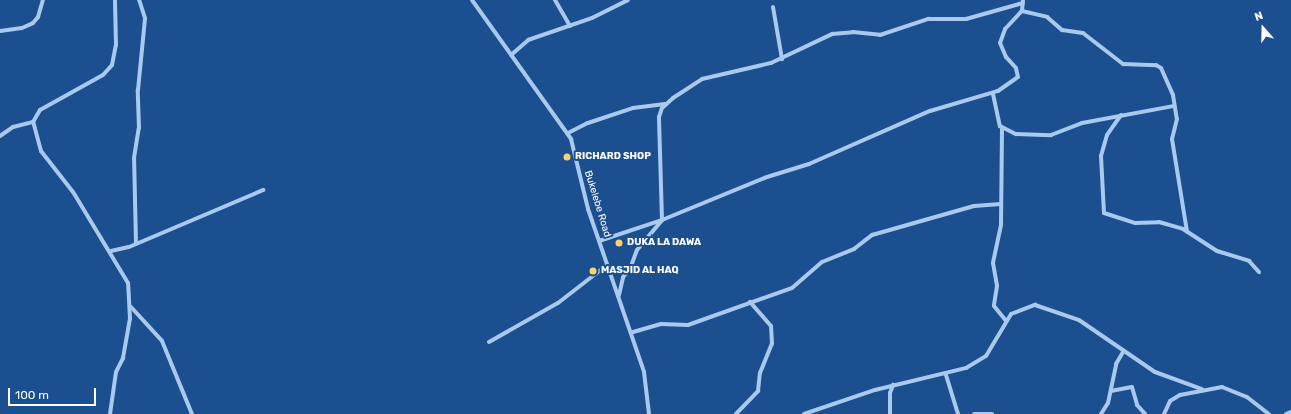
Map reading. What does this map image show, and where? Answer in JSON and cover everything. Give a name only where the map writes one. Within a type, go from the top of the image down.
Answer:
[{"type":"street","points":[[0,31],[22,28],[33,23],[38,17],[43,0]]},
{"type":"street","points":[[110,414],[130,306],[128,283],[111,251],[74,192],[41,151],[33,122],[40,110],[103,76],[112,66],[116,45],[115,0]]},
{"type":"street","points":[[136,243],[133,211],[137,198],[134,158],[139,128],[138,90],[145,18],[139,0]]},
{"type":"street","name":"Bukelebe Road","points":[[472,0],[511,55],[536,94],[568,133],[607,265],[633,332],[644,372],[649,414]]},
{"type":"street","points":[[555,0],[570,26]]},
{"type":"street","points":[[511,55],[528,40],[570,26],[628,0]]},
{"type":"street","points":[[600,241],[662,220],[767,177],[809,164],[930,111],[970,98],[993,94],[1018,77],[1016,68],[1006,57],[1000,43],[1005,30],[1022,11],[1023,1],[966,19],[922,20],[880,35],[853,32],[832,34],[782,58],[702,79],[665,104],[659,112],[658,124],[662,220],[637,250],[630,269],[623,277],[619,295]]},
{"type":"street","points":[[773,7],[782,58]]},
{"type":"street","points":[[1022,11],[1045,16],[1062,30],[1083,33],[1123,64],[1158,66],[1171,91],[1177,122],[1172,139],[1188,232]]},
{"type":"street","points":[[993,94],[995,113],[1002,129],[1001,230],[993,263],[998,286],[994,302],[1006,321]]},
{"type":"street","points":[[568,133],[588,123],[633,108],[665,104]]},
{"type":"street","points":[[1002,129],[1016,134],[1051,135],[1082,123],[1174,106]]},
{"type":"street","points":[[1121,115],[1107,135],[1102,150],[1103,210],[1113,217],[1135,223],[1159,222],[1188,232],[1217,251],[1249,261],[1259,272]]},
{"type":"street","points":[[0,136],[13,127],[33,122]]},
{"type":"street","points":[[111,251],[136,243],[263,190]]},
{"type":"street","points":[[633,332],[661,324],[688,325],[793,287],[822,262],[854,249],[872,235],[974,206],[1001,204]]},
{"type":"street","points":[[489,342],[558,303],[607,265]]},
{"type":"street","points":[[736,414],[758,391],[760,373],[772,344],[771,326],[750,302]]},
{"type":"street","points":[[804,414],[893,385],[946,375],[984,358],[1006,321],[1019,309],[1035,305],[1049,308],[1088,324],[1123,352],[1155,372],[1202,389]]},
{"type":"street","points":[[130,306],[162,341],[192,414]]},
{"type":"street","points":[[1101,414],[1111,391],[1116,364],[1123,352]]},
{"type":"street","points":[[946,375],[958,414]]},
{"type":"street","points":[[890,414],[890,393],[893,385]]},
{"type":"street","points":[[1111,391],[1132,387],[1137,405],[1145,414]]},
{"type":"street","points":[[1164,414],[1174,398],[1202,389],[1227,387],[1269,414]]},
{"type":"street","points":[[1286,414],[1291,412]]},
{"type":"street","points":[[974,414],[992,414]]},
{"type":"place","name":"RICHARD SHOP","points":[[567,157]]},
{"type":"place","name":"DUKA LA DAWA","points":[[619,243]]},
{"type":"place","name":"MASJID AL HAQ","points":[[593,271]]}]
